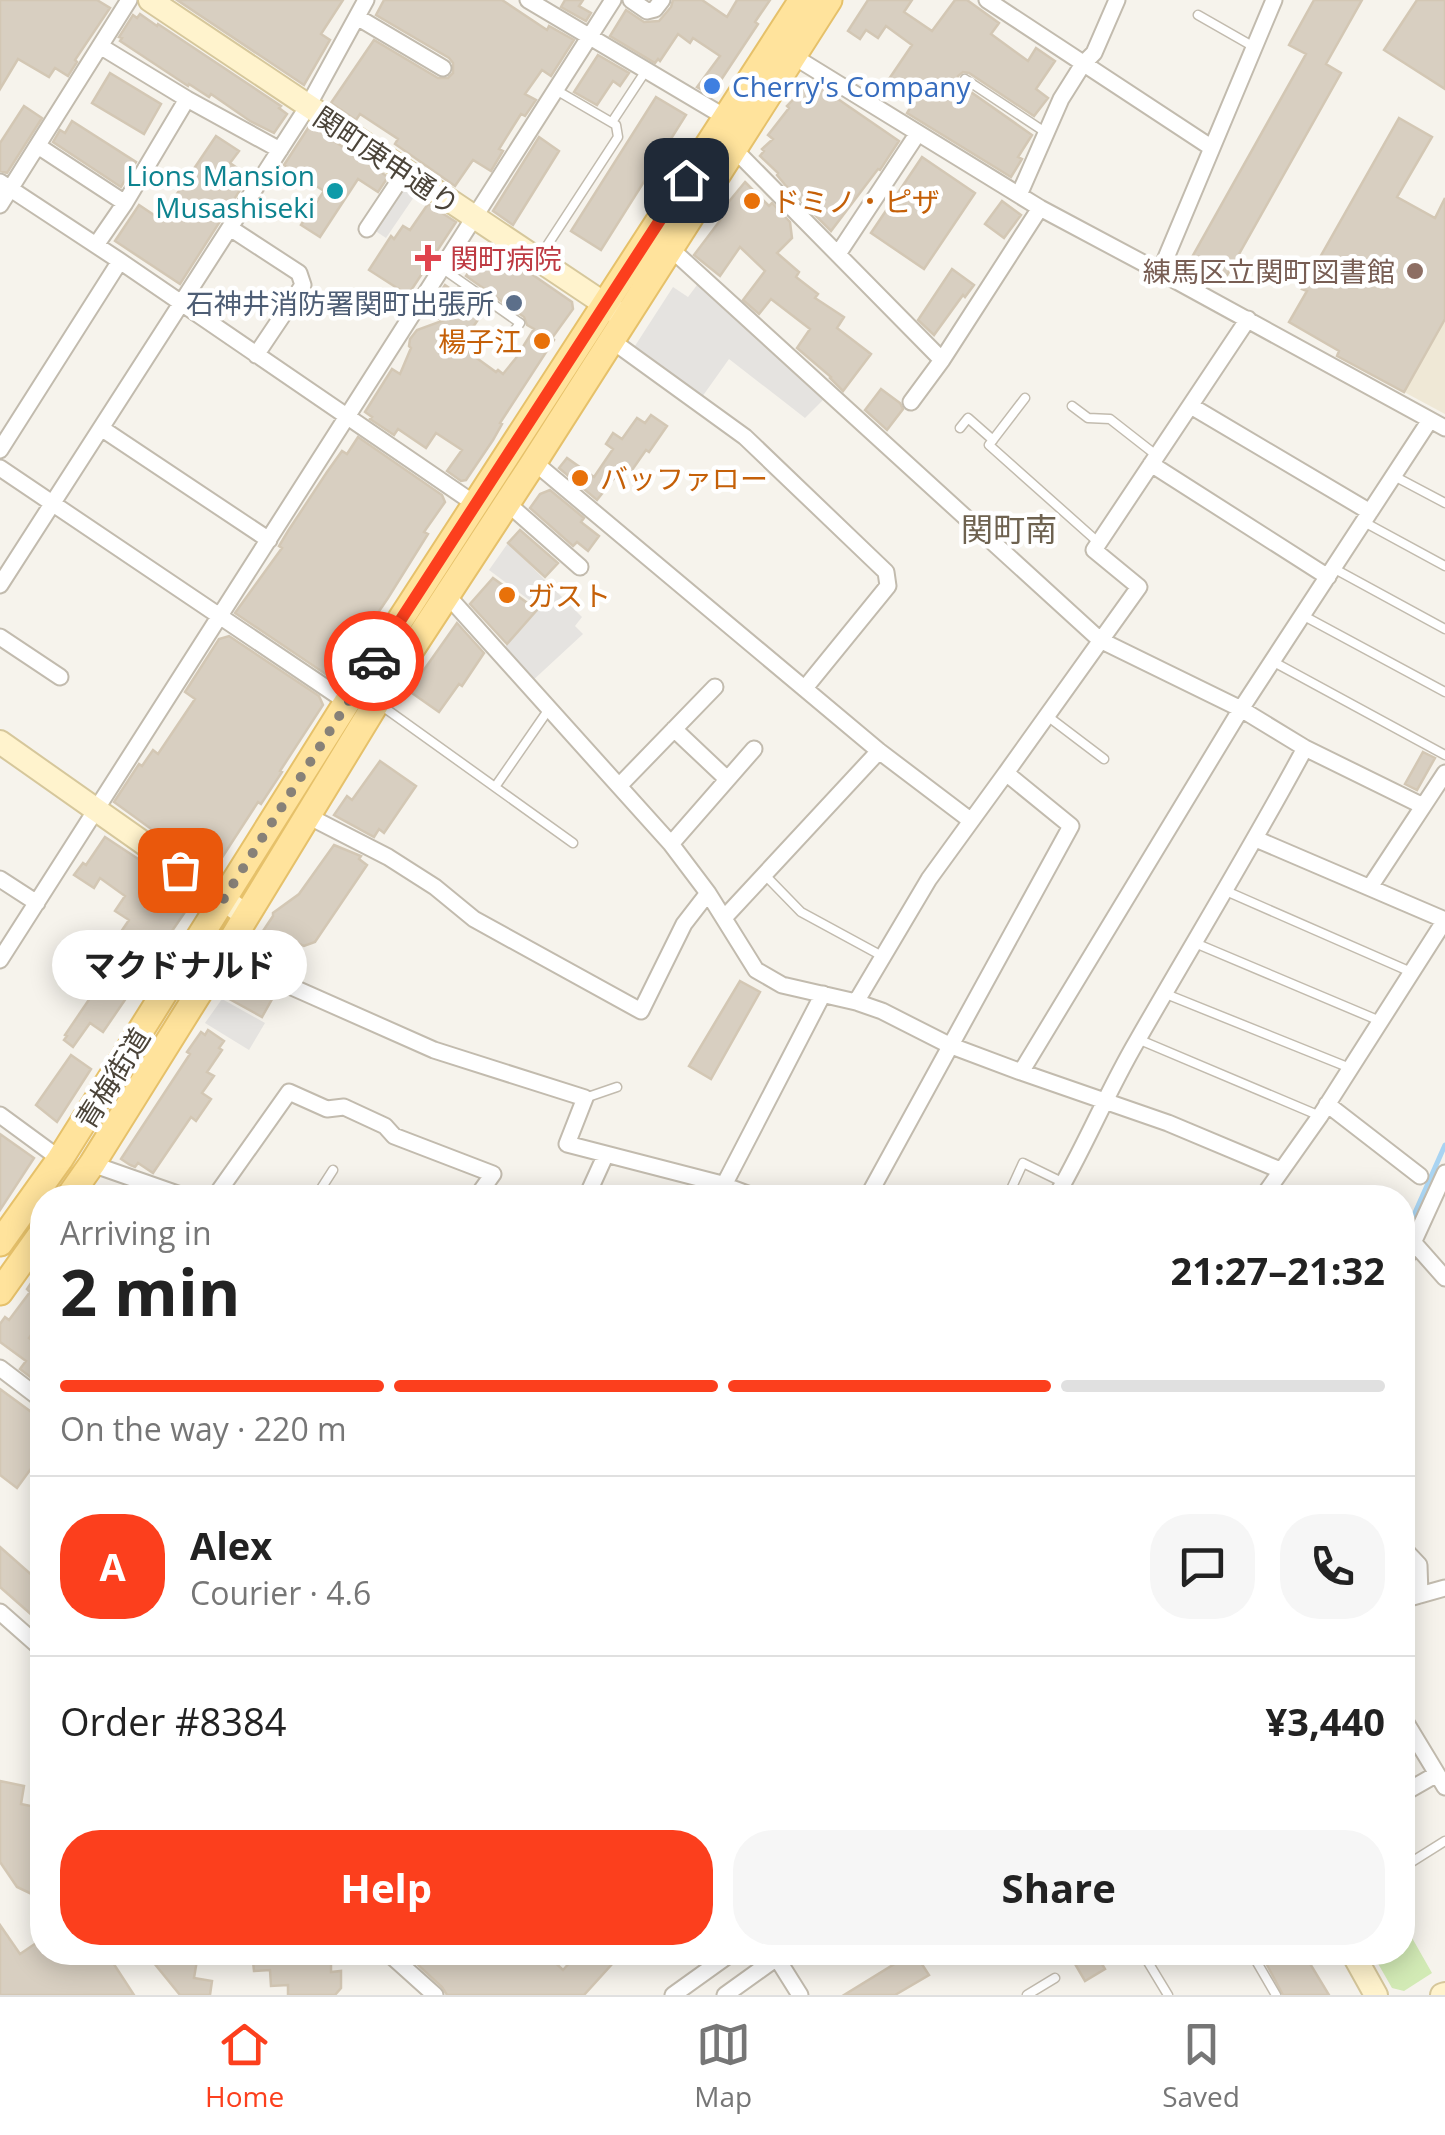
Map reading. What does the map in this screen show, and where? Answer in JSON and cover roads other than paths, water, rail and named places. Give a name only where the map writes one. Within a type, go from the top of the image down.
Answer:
[{"type":"main road","name":"青梅街道","points":[[77,1185],[377,702],[611,340],[615,310],[670,248],[736,132],[802,0]]},
{"type":"main road","name":"青梅街道","points":[[41,1185],[475,504],[615,310],[829,0]]},
{"type":"main road","name":"青梅街道","points":[[0,1243],[30,1201]]},
{"type":"main road","points":[[0,1292],[30,1250]]},
{"type":"street","points":[[0,205],[5,186],[38,146],[129,0]]},
{"type":"street","name":"関町庚申通り","points":[[150,0],[615,310]]},
{"type":"street","points":[[0,585],[308,106],[366,0]]},
{"type":"street","points":[[528,0],[647,69],[736,132],[838,254],[942,360]]},
{"type":"street","points":[[0,960],[613,0]]},
{"type":"street","points":[[631,0],[647,10],[655,9],[662,0]]},
{"type":"street","points":[[987,0],[1212,148]]},
{"type":"street","points":[[1019,195],[1061,99],[1094,53],[1117,0]]},
{"type":"street","points":[[1160,272],[1274,0]]},
{"type":"street","points":[[357,17],[444,68]]},
{"type":"street","points":[[100,46],[280,150]]},
{"type":"street","points":[[793,56],[1040,208],[1438,424],[1394,476],[1241,709],[1021,1072]]},
{"type":"street","points":[[96,245],[188,99]]},
{"type":"street","points":[[838,254],[918,133]]},
{"type":"street","points":[[38,146],[124,204]]},
{"type":"street","points":[[367,229],[406,172]]},
{"type":"street","points":[[5,186],[475,504]]},
{"type":"street","points":[[910,402],[942,360],[1040,208]]},
{"type":"street","points":[[230,228],[299,272],[303,286],[256,356]]},
{"type":"street","points":[[670,248],[1100,640],[1241,709],[1305,748],[1423,806]]},
{"type":"street","points":[[0,450],[120,261]]},
{"type":"street","points":[[856,1002],[929,878],[1139,587],[1094,550],[1248,319]]},
{"type":"street","points":[[611,340],[744,436],[886,572],[888,586],[804,688]]},
{"type":"street","points":[[1191,406],[1367,517]]},
{"type":"street","points":[[101,428],[269,540]]},
{"type":"street","points":[[1154,460],[1330,572]]},
{"type":"street","points":[[534,462],[878,751],[970,820]]},
{"type":"street","points":[[0,468],[347,702]]},
{"type":"street","points":[[507,503],[580,567]]},
{"type":"street","points":[[446,594],[671,844],[708,893],[756,970],[782,985],[882,1011],[949,1045],[1168,1123],[1280,1170]]},
{"type":"street","points":[[0,638],[60,676]]},
{"type":"street","points":[[619,786],[715,686]]},
{"type":"street","points":[[674,729],[727,779]]},
{"type":"street","points":[[0,742],[247,916]]},
{"type":"street","points":[[671,844],[754,748]]},
{"type":"street","points":[[1062,1185],[1138,1039],[1196,944],[1305,748]]},
{"type":"street","points":[[724,918],[878,751]]},
{"type":"street","points":[[874,1185],[1072,826],[1006,773]]},
{"type":"street","points":[[1370,886],[1445,774]]},
{"type":"street","points":[[308,816],[388,857],[474,919],[640,1011],[684,924],[708,893]]},
{"type":"street","points":[[1256,839],[1445,920],[1324,1110],[1270,1185]]},
{"type":"street","points":[[0,879],[37,903]]},
{"type":"street","points":[[222,956],[434,1050],[585,1098],[568,1144],[708,1185]]},
{"type":"street","points":[[720,1185],[823,994]]},
{"type":"street","points":[[223,1185],[289,1092],[327,1109],[344,1107],[385,1126],[394,1136],[492,1174],[485,1185]]},
{"type":"street","points":[[1324,1110],[1420,1176]]},
{"type":"street","points":[[0,1115],[60,1159]]},
{"type":"street","points":[[592,1185],[606,1154]]},
{"type":"street","points":[[92,1164],[151,1185]]},
{"type":"street","points":[[1415,1241],[1445,1173]]},
{"type":"street","points":[[1415,1244],[1445,1278]]},
{"type":"street","points":[[0,1368],[30,1390]]},
{"type":"street","points":[[1415,1560],[1420,1565],[1420,1595]]},
{"type":"street","points":[[1415,1596],[1445,1588]]},
{"type":"street","points":[[0,1612],[30,1639]]},
{"type":"street","points":[[1415,1737],[1441,1780],[1415,1789]]},
{"type":"street","points":[[402,1965],[435,1995]]},
{"type":"street","points":[[675,1994],[716,1965]]},
{"type":"street","points":[[725,1995],[765,1965]]},
{"type":"street","points":[[785,1965],[800,1995]]},
{"type":"street","points":[[1359,1965],[1376,1995]]},
{"type":"lane","points":[[1198,16],[1254,47]]},
{"type":"lane","points":[[612,122],[647,69]]},
{"type":"lane","points":[[965,79],[1046,134]]},
{"type":"lane","points":[[538,260],[618,137],[616,125],[556,90]]},
{"type":"lane","points":[[443,269],[520,322],[504,346]]},
{"type":"lane","points":[[1025,398],[990,445],[1099,543]]},
{"type":"lane","points":[[1072,406],[1088,418],[1110,419],[1154,460]]},
{"type":"lane","points":[[960,428],[968,418],[993,440]]},
{"type":"lane","points":[[1394,476],[1445,503]]},
{"type":"lane","points":[[1367,517],[1445,566]]},
{"type":"lane","points":[[1330,572],[1445,629]]},
{"type":"lane","points":[[1302,615],[1445,692]]},
{"type":"lane","points":[[1272,662],[1445,755]]},
{"type":"lane","points":[[377,702],[573,844]]},
{"type":"lane","points":[[495,787],[549,709]]},
{"type":"lane","points":[[1046,715],[1104,759]]},
{"type":"lane","points":[[764,874],[800,912],[883,956]]},
{"type":"lane","points":[[1226,891],[1411,972]]},
{"type":"lane","points":[[1196,944],[1380,1021]]},
{"type":"lane","points":[[1166,994],[1350,1068]]},
{"type":"lane","points":[[1138,1039],[1324,1110]]},
{"type":"lane","points":[[585,1098],[617,1087]]},
{"type":"lane","points":[[1013,1185],[1023,1164],[1052,1185]]},
{"type":"lane","points":[[323,1185],[333,1170]]},
{"type":"lane","points":[[1415,1860],[1445,1840]]},
{"type":"lane","points":[[1150,1965],[1168,1995]]},
{"type":"lane","points":[[1259,1965],[1276,1995]]},
{"type":"lane","points":[[1026,1995],[1055,1978]]},
{"type":"waterway","points":[[1415,1213],[1445,1145]]},
{"type":"place","name":"Cherry's Company","points":[[712,86]]},
{"type":"place","name":"Lions Mansion Musashiseki","points":[[335,191]]},
{"type":"place","name":"ドミノ・ピザ","points":[[752,201]]},
{"type":"place","name":"関町病院","points":[[428,258]]},
{"type":"place","name":"練馬区立関町図書館","points":[[1415,271]]},
{"type":"place","name":"石神井消防署関町出張所","points":[[514,303]]},
{"type":"place","name":"楊子江","points":[[542,341]]},
{"type":"place","name":"バッファロー","points":[[580,478]]},
{"type":"place","name":"ガスト","points":[[507,595]]},
{"type":"place","name":"マクドナルド","points":[[180,870]]},
{"type":"district","name":"関町南","points":[[1009,528]]}]
